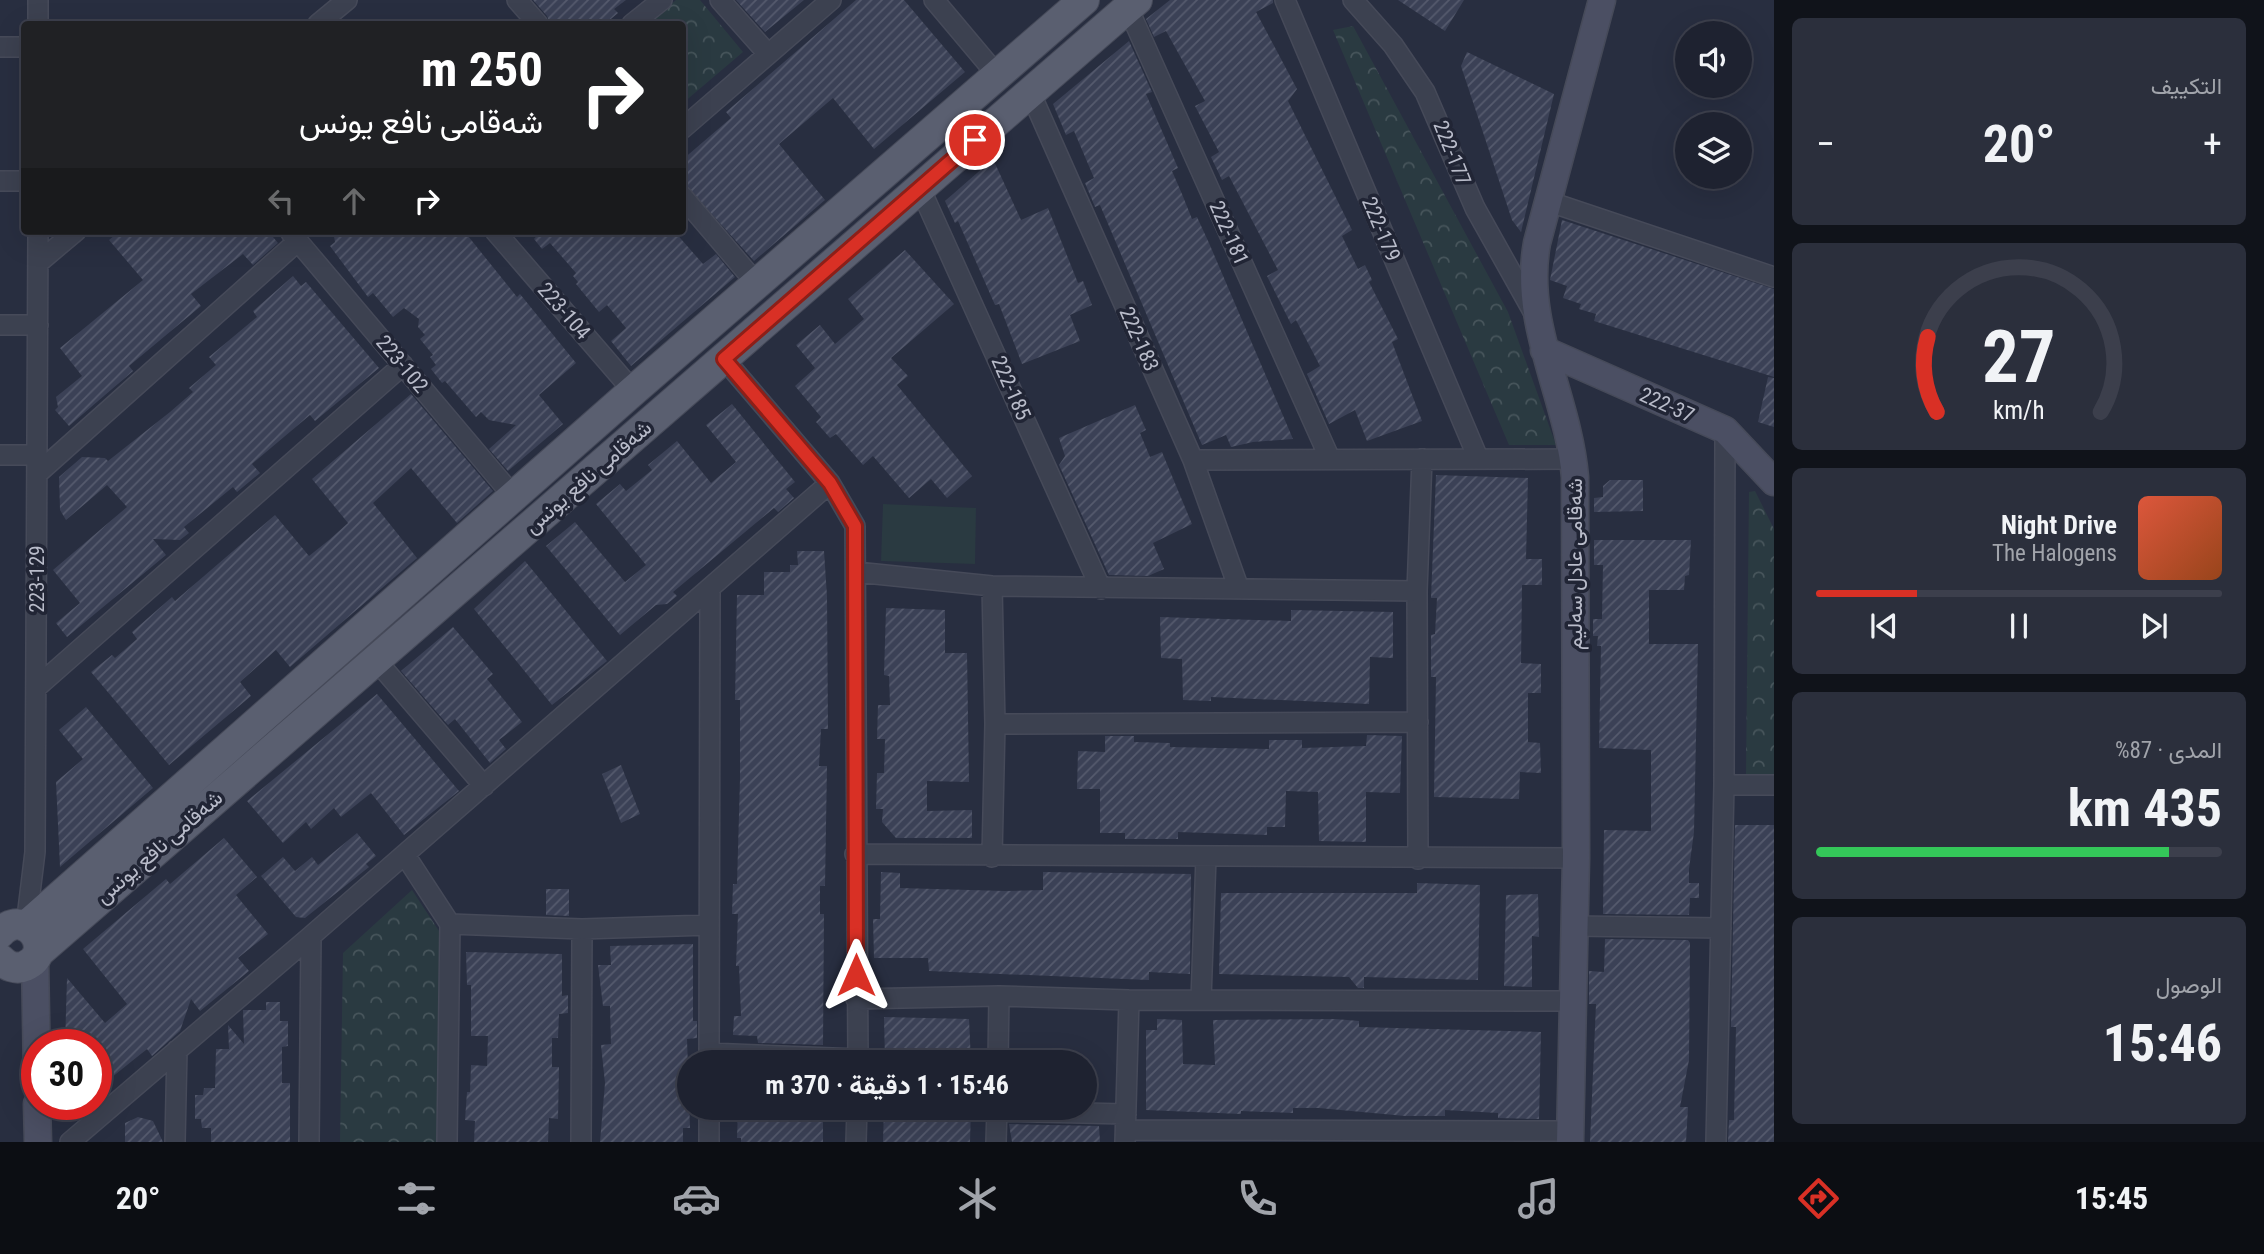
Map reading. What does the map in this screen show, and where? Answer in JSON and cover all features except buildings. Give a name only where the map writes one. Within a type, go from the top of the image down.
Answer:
[{"type":"main road","name":"شەقامی نافع یونس","points":[[0,987],[20,950],[514,497],[1084,0]]},
{"type":"main road","name":"شەقامی نافع یونس","points":[[20,950],[375,659],[1132,4]]},
{"type":"main road","points":[[838,214],[860,240]]},
{"type":"street","points":[[38,0],[38,21]]},
{"type":"street","points":[[322,21],[346,0]]},
{"type":"street","points":[[517,0],[535,21]]},
{"type":"street","points":[[636,21],[662,0]]},
{"type":"street","points":[[720,0],[768,54]]},
{"type":"street","points":[[686,126],[831,0]]},
{"type":"street","points":[[934,0],[998,76]]},
{"type":"street","name":"222-179","points":[[1285,0],[1478,458]]},
{"type":"street","name":"222-177","points":[[1353,0],[1393,45],[1425,92],[1488,233],[1535,316]]},
{"type":"street","name":"شەقامی عادل سەلیم","points":[[1570,1136],[1576,858],[1573,459],[1535,316],[1533,261],[1602,0]]},
{"type":"street","name":"222-181","points":[[1132,4],[1330,459]]},
{"type":"street","points":[[0,47],[21,47]]},
{"type":"street","name":"222-183","points":[[1030,92],[1193,460],[1239,589]]},
{"type":"street","points":[[0,181],[21,181]]},
{"type":"street","name":"222-185","points":[[920,188],[1101,589]]},
{"type":"street","points":[[686,201],[757,284]]},
{"type":"street","points":[[1547,201],[1774,277]]},
{"type":"street","name":"223-129","points":[[20,950],[35,852],[38,235]]},
{"type":"street","points":[[38,264],[71,235]]},
{"type":"street","name":"223-104","points":[[498,235],[633,391]]},
{"type":"street","points":[[0,455],[37,464],[293,236]]},
{"type":"street","name":"223-102","points":[[293,236],[514,497]]},
{"type":"street","points":[[0,325],[38,325]]},
{"type":"street","name":"222-37","points":[[1544,350],[1725,430],[1773,477]]},
{"type":"street","points":[[724,359],[830,483],[855,526],[858,1050]]},
{"type":"street","points":[[37,687],[403,365]]},
{"type":"street","points":[[1716,1142],[1724,785],[1725,430]]},
{"type":"street","points":[[1193,460],[1573,459]]},
{"type":"street","points":[[1418,859],[1417,592],[1422,460]]},
{"type":"street","points":[[69,1142],[405,855],[830,483]]},
{"type":"street","points":[[856,572],[992,586],[1417,592]]},
{"type":"street","points":[[992,586],[995,724],[992,856]]},
{"type":"street","points":[[709,1050],[710,590]]},
{"type":"street","points":[[375,659],[484,786]]},
{"type":"street","points":[[995,724],[1418,722]]},
{"type":"street","points":[[1724,785],[1774,785]]},
{"type":"street","points":[[855,854],[1576,858]]},
{"type":"street","points":[[405,855],[450,924],[447,1142]]},
{"type":"street","points":[[1201,1000],[1206,857]]},
{"type":"street","points":[[450,924],[582,929],[709,925]]},
{"type":"street","points":[[1575,926],[1721,928]]},
{"type":"street","points":[[581,1142],[582,929]]},
{"type":"street","points":[[309,1142],[311,936]]},
{"type":"street","points":[[20,950],[31,1029]]},
{"type":"street","points":[[856,999],[999,996],[1129,1000],[1573,1001]]},
{"type":"street","points":[[998,1050],[999,996]]},
{"type":"street","points":[[1126,1129],[1129,1000]]},
{"type":"street","points":[[175,1142],[177,1050]]},
{"type":"street","points":[[37,1120],[38,1142]]},
{"type":"street","points":[[709,1120],[709,1142]]},
{"type":"street","points":[[856,1142],[857,1120]]},
{"type":"street","points":[[996,1142],[997,1120]]},
{"type":"street","points":[[1068,1120],[1126,1129],[1257,1135],[1570,1136]]},
{"type":"green space","points":[[676,0],[700,0],[743,52],[686,100],[686,21],[651,21]]},
{"type":"green space","points":[[1353,26],[1508,312],[1556,445],[1509,445],[1333,30]]},
{"type":"green space","points":[[1755,491],[1774,529],[1774,774],[1746,775],[1749,492]]},
{"type":"green space","points":[[883,504],[976,508],[975,564],[881,561]]},
{"type":"green space","points":[[412,890],[443,937],[441,1142],[340,1142],[343,953]]},
{"type":"route","points":[[856,975],[855,526],[830,483],[724,359],[975,140]]}]
